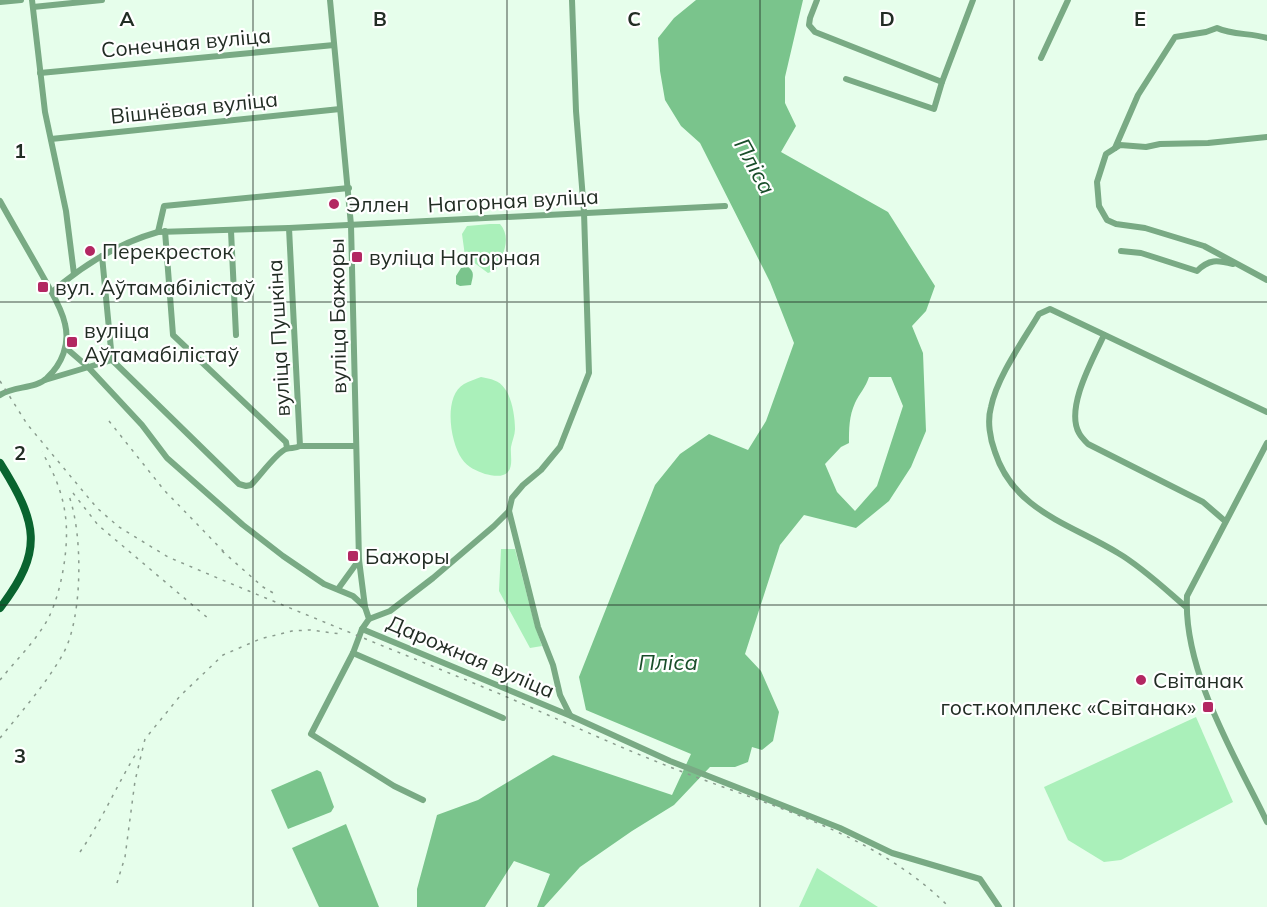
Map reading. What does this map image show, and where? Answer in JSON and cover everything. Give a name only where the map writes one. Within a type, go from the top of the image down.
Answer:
[{"type":"main road","points":[[0,463],[21,496],[30,523],[31,539],[27,563],[0,608]]},
{"type":"street","points":[[0,2],[21,0]]},
{"type":"street","points":[[74,274],[66,211],[45,112],[32,3],[102,0]]},
{"type":"street","name":"вуліца Бажоры","points":[[330,0],[349,188],[359,560],[365,607]]},
{"type":"street","points":[[369,619],[390,611],[494,526],[508,511],[512,498],[541,470],[560,447],[589,373],[584,212],[576,111],[572,0]]},
{"type":"street","points":[[817,0],[809,25],[815,32],[942,82]]},
{"type":"street","points":[[846,79],[934,109],[973,0]]},
{"type":"street","points":[[1041,58],[1068,0]]},
{"type":"street","points":[[1115,148],[1138,95],[1175,37],[1217,28],[1225,32],[1255,34],[1267,38]]},
{"type":"street","name":"Сонечная вуліца","points":[[40,73],[334,45]]},
{"type":"street","name":"Вішнёвая вуліца","points":[[51,139],[340,109]]},
{"type":"street","points":[[1267,137],[1208,143],[1160,144],[1146,147],[1120,145],[1106,154],[1097,182],[1099,206],[1107,220],[1116,224],[1145,228],[1204,246],[1267,280]]},
{"type":"street","points":[[286,445],[173,335],[161,232],[164,206],[349,188]]},
{"type":"street","points":[[0,201],[63,314],[66,326],[66,348],[59,366],[45,381]]},
{"type":"street","name":"Нагорная вуліца","points":[[51,292],[102,256],[143,236],[161,232],[231,231],[725,206]]},
{"type":"street","name":"вуліца Пушкіна","points":[[289,228],[300,443]]},
{"type":"street","points":[[231,231],[236,335]]},
{"type":"street","points":[[1121,250],[1141,253],[1197,271],[1204,263],[1214,260],[1239,266]]},
{"type":"street","points":[[102,256],[112,360],[239,484],[246,486],[251,484],[286,445],[300,443],[355,446]]},
{"type":"street","points":[[1186,607],[1119,553],[1036,509],[1014,487],[998,463],[991,440],[990,410],[996,389],[1039,314],[1050,309],[1267,412]]},
{"type":"street","points":[[1104,335],[1076,400],[1075,417],[1078,433],[1088,444],[1203,502],[1224,521]]},
{"type":"street","name":"Дарожная вуліца","points":[[66,348],[88,367],[142,426],[165,456],[243,525],[324,584],[353,596],[365,607],[369,619],[362,629],[571,716],[676,764],[840,828],[891,853],[980,879],[999,907]]},
{"type":"street","points":[[0,395],[112,360]]},
{"type":"street","points":[[1267,442],[1187,596],[1186,607],[1193,649],[1204,690],[1267,822]]},
{"type":"street","points":[[508,511],[538,627],[553,664],[560,695],[571,716]]},
{"type":"street","points":[[338,589],[359,560]]},
{"type":"street","points":[[362,629],[353,653],[311,734],[394,786],[423,800]]},
{"type":"street","points":[[353,653],[503,718]]},
{"type":"shaded area","points":[[500,224],[504,229],[506,241],[504,253],[496,270],[488,273],[465,256],[462,234],[467,226]]},
{"type":"shaded area","points":[[481,377],[494,380],[503,386],[510,397],[513,408],[515,434],[511,447],[511,467],[501,476],[485,474],[467,464],[454,442],[451,420],[453,398],[457,390],[466,383]]},
{"type":"shaded area","points":[[501,549],[515,549],[542,646],[530,648],[499,591]]},
{"type":"shaded area","points":[[1196,717],[1233,802],[1121,860],[1104,862],[1068,840],[1044,787]]},
{"type":"shaded area","points":[[817,868],[878,907],[799,907]]},
{"type":"water","name":"Пліса","points":[[696,0],[803,0],[785,77],[785,103],[796,126],[781,152],[888,212],[935,286],[926,311],[912,326],[923,353],[926,431],[911,467],[889,501],[856,528],[804,515],[780,545],[745,654],[761,671],[779,712],[773,741],[762,750],[752,747],[748,762],[735,767],[710,767],[674,805],[580,867],[544,907],[537,907],[550,874],[514,861],[485,907],[417,907],[417,889],[437,815],[478,800],[553,755],[672,795],[691,754],[586,710],[579,677],[655,485],[680,454],[709,434],[748,450],[766,421],[794,343],[770,282],[700,143],[681,126],[665,100],[658,38],[674,18]],"holes":[[[869,377],[891,377],[903,406],[877,486],[855,511],[837,492],[825,464],[841,447],[849,443],[849,428],[855,403]]]},
{"type":"water","points":[[468,267],[473,273],[471,285],[456,284],[456,276],[461,268]]},
{"type":"water","points":[[317,770],[321,772],[334,807],[331,812],[288,829],[271,790]]},
{"type":"water","points":[[346,824],[379,907],[319,907],[292,848]]},
{"type":"railway","points":[[0,381],[27,424],[97,508],[119,527],[168,557],[500,694],[609,742],[820,824],[889,859],[920,881],[949,907]]},
{"type":"railway","points":[[109,421],[164,490],[227,555]]},
{"type":"railway","points":[[0,680],[32,642],[49,617],[58,594],[64,566],[66,552],[64,505],[57,481],[42,452]]},
{"type":"railway","points":[[73,493],[98,525],[209,619]]},
{"type":"railway","points":[[0,738],[49,676],[70,638],[77,598],[79,553],[74,512],[69,496]]},
{"type":"railway","points":[[222,551],[263,587],[275,594]]},
{"type":"railway","points":[[117,883],[125,857],[135,781],[145,739],[180,696],[223,655],[260,639],[292,631],[310,630],[341,634]]},
{"type":"railway","points":[[80,852],[139,749]]},
{"type":"place","name":"Эллен","points":[[334,204]]},
{"type":"place","name":"Перекресток","points":[[90,251]]},
{"type":"place","name":"вуліца Нагорная","points":[[357,257]]},
{"type":"place","name":"вул. Аўтамабілістаў","points":[[43,287]]},
{"type":"place","name":"вуліца Аўтамабілістаў","points":[[72,342]]},
{"type":"place","name":"Бажоры","points":[[353,556]]},
{"type":"place","name":"Світанак","points":[[1141,680]]},
{"type":"place","name":"гост.комплекс «Світанак»","points":[[1208,707]]}]
